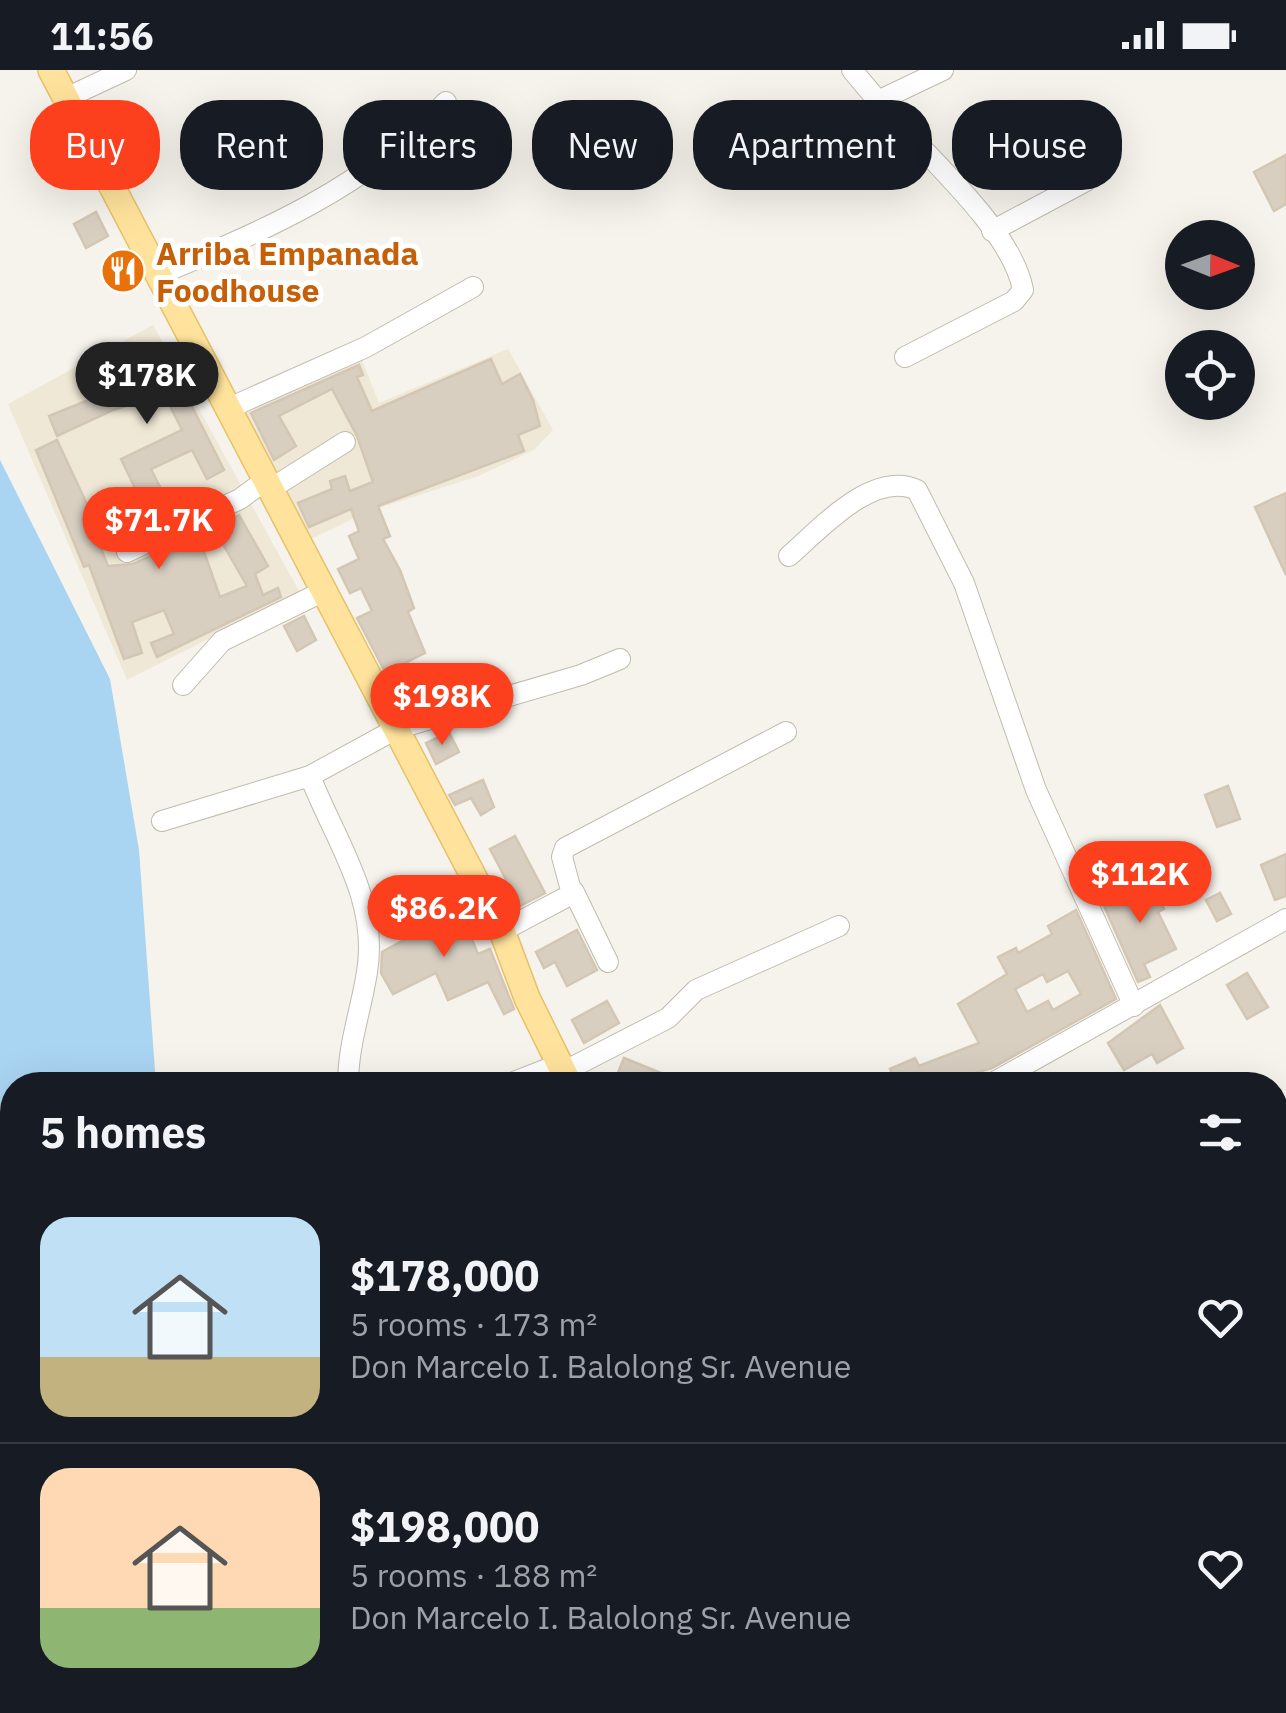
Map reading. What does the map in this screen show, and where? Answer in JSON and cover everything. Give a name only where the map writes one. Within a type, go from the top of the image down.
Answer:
[{"type":"main road","points":[[51,70],[502,931],[527,998],[564,1072]]},
{"type":"street","points":[[66,98],[126,70]]},
{"type":"street","points":[[852,70],[877,100]]},
{"type":"street","points":[[880,100],[943,70]]},
{"type":"street","points":[[905,357],[1022,296],[1021,280],[974,203],[932,158]]},
{"type":"street","points":[[158,275],[311,206],[343,185]]},
{"type":"street","points":[[992,231],[1069,190]]},
{"type":"street","points":[[229,408],[366,346],[473,287]]},
{"type":"street","points":[[127,552],[240,499],[345,442]]},
{"type":"street","points":[[789,556],[837,509],[894,486],[906,484],[917,490],[964,583],[1036,790],[1134,1006]]},
{"type":"street","points":[[182,685],[222,642],[326,590]]},
{"type":"street","points":[[162,822],[310,776],[396,729],[582,675],[620,658]]},
{"type":"street","points":[[608,962],[574,892],[562,857],[565,848],[786,732]]},
{"type":"street","points":[[310,776],[357,877],[367,912],[368,970],[348,1046],[348,1072]]},
{"type":"street","points":[[502,931],[574,892]]},
{"type":"street","points":[[1013,1072],[1286,919]]},
{"type":"street","points":[[569,1072],[668,1018],[696,990],[839,926]]},
{"type":"shaded area","points":[[153,325],[300,593],[127,680],[8,404]]},
{"type":"shaded area","points":[[508,349],[553,430],[534,450],[481,475],[367,512],[309,540],[241,409],[360,355],[379,403]]},
{"type":"water","points":[[0,460],[110,679],[139,850],[155,1072],[0,1072]]},
{"type":"building","points":[[1286,155],[1286,204],[1274,211],[1254,172]]},
{"type":"building","points":[[96,212],[108,236],[86,248],[74,224]]},
{"type":"building","points":[[140,349],[152,382],[174,371],[224,470],[207,479],[192,450],[151,469],[171,509],[150,519],[121,459],[182,430],[164,394],[113,410],[57,436],[49,416],[118,388],[108,361]]},
{"type":"building","points":[[491,359],[502,384],[520,374],[533,400],[540,426],[518,435],[524,451],[378,506],[390,536],[383,539],[414,608],[408,612],[425,653],[407,662],[428,705],[406,712],[357,618],[372,611],[361,588],[350,593],[338,569],[359,559],[349,536],[359,531],[351,509],[309,527],[298,503],[332,489],[330,481],[345,476],[350,491],[373,482],[357,436],[332,389],[279,416],[296,446],[274,460],[251,413],[359,365],[363,375],[357,377],[372,411]]},
{"type":"building","points":[[57,440],[100,532],[95,534],[108,566],[133,564],[198,535],[220,597],[247,586],[213,527],[239,515],[268,566],[255,574],[263,595],[278,588],[281,597],[157,657],[151,643],[174,634],[164,610],[132,622],[142,653],[124,659],[89,565],[84,567],[36,450]]},
{"type":"building","points":[[1286,493],[1286,575],[1255,507]]},
{"type":"building","points":[[304,616],[316,640],[297,651],[284,626]]},
{"type":"building","points":[[449,732],[459,752],[436,764],[426,743]]},
{"type":"building","points":[[483,780],[494,807],[481,815],[471,798],[455,805],[449,795]]},
{"type":"building","points":[[1228,786],[1240,819],[1217,827],[1205,795]]},
{"type":"building","points":[[515,836],[545,893],[520,906],[490,849]]},
{"type":"building","points":[[1286,854],[1286,896],[1275,900],[1261,865]]},
{"type":"building","points":[[1148,878],[1164,909],[1158,912],[1176,949],[1144,964],[1150,977],[1138,982],[1104,906],[1118,899],[1115,893]]},
{"type":"building","points":[[1220,893],[1231,914],[1217,921],[1206,900]]},
{"type":"building","points":[[457,903],[478,954],[490,949],[514,1009],[504,1014],[488,982],[448,1000],[436,973],[393,994],[381,973],[382,952],[442,919],[439,912]]},
{"type":"building","points":[[1076,910],[1116,999],[992,1068],[979,1072],[891,1072],[890,1069],[915,1058],[919,1066],[979,1043],[958,1004],[1007,974],[998,957],[1016,948],[1018,953],[1052,934],[1048,926]],"holes":[[[1068,971],[1081,994],[1053,1010],[1048,1001],[1027,1012],[1015,989],[1043,974],[1047,982]]]},
{"type":"building","points":[[577,930],[597,970],[567,986],[555,962],[544,968],[536,952]]},
{"type":"building","points":[[1247,973],[1268,1007],[1247,1019],[1227,985]]},
{"type":"building","points":[[607,1001],[619,1023],[584,1043],[572,1020]]},
{"type":"building","points":[[1160,1005],[1183,1048],[1157,1063],[1152,1054],[1124,1070],[1108,1043]]},
{"type":"building","points":[[624,1058],[659,1072],[618,1072]]},
{"type":"place","name":"Arriba Empanada Foodhouse","points":[[123,271]]}]
